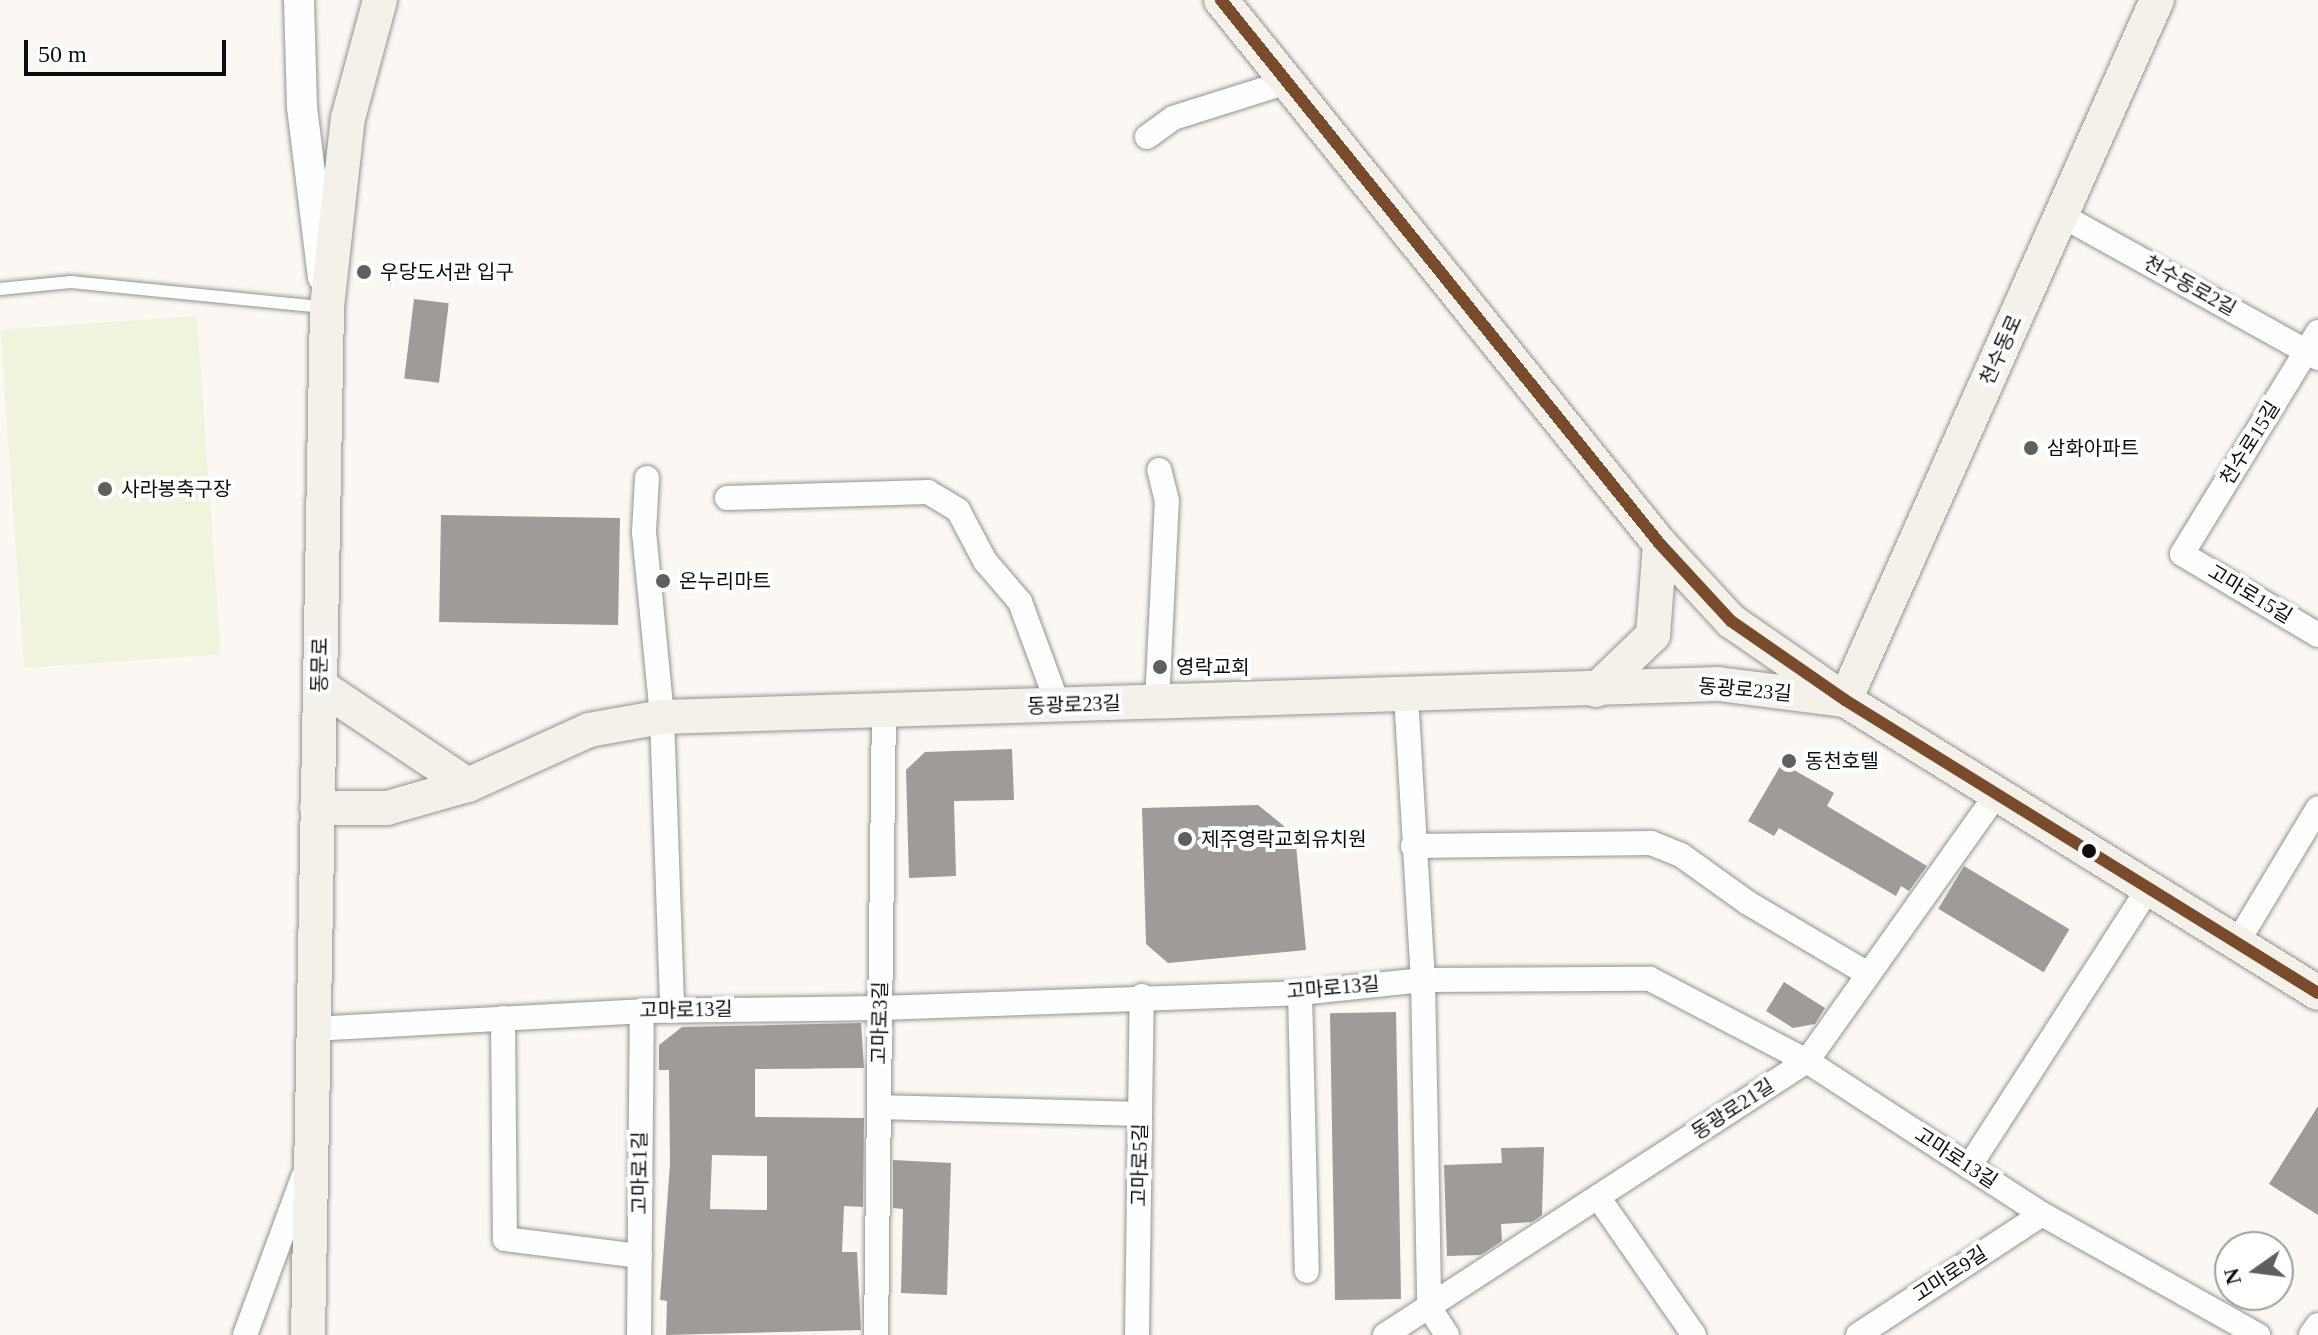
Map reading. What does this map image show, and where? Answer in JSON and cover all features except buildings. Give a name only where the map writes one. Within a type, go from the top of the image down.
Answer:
[{"type":"main road","name":"동문로","points":[[308,1335],[327,307],[348,118],[380,0]]},
{"type":"main road","points":[[1221,0],[1290,81],[1660,544],[1731,621],[1845,700],[2318,993]]},
{"type":"main road","name":"천수동로","points":[[1845,700],[2157,0]]},
{"type":"main road","points":[[1596,690],[1653,635],[1660,544]]},
{"type":"main road","name":"동광로23길","points":[[317,808],[387,808],[468,785],[589,730],[662,717],[1718,684],[1845,700]]},
{"type":"main road","points":[[320,686],[468,785]]},
{"type":"street","points":[[299,0],[302,107],[327,307]]},
{"type":"street","points":[[1147,137],[1173,118],[1290,81]]},
{"type":"street","name":"천수동로2길","points":[[2061,215],[2314,347]]},
{"type":"street","name":"천수로15길","points":[[2182,554],[2314,347]]},
{"type":"street","points":[[1157,703],[1167,501],[1159,470]]},
{"type":"street","points":[[647,478],[644,532],[662,717],[672,1010]]},
{"type":"street","points":[[727,498],[928,492],[958,510],[985,561],[1020,602],[1058,705]]},
{"type":"street","name":"고마로15길","points":[[2182,554],[2318,635]]},
{"type":"street","points":[[1406,695],[1423,980],[1429,1307],[1447,1335]]},
{"type":"street","name":"고마로3길","points":[[876,1335],[884,710]]},
{"type":"street","name":"동광로21길","points":[[1385,1335],[1807,1061],[1997,794]]},
{"type":"street","points":[[2237,943],[2318,808]]},
{"type":"street","points":[[1413,846],[1651,843],[1681,855],[1748,903],[1868,974]]},
{"type":"street","points":[[1969,1167],[2149,888]]},
{"type":"street","name":"고마로13길","points":[[312,1029],[642,1011],[880,1008],[1142,996],[1300,993],[1423,980],[1650,979],[1807,1061],[2042,1214],[2258,1335]]},
{"type":"street","points":[[1300,993],[1307,1271]]},
{"type":"street","name":"고마로5길","points":[[1137,1335],[1142,996]]},
{"type":"street","name":"고마로1길","points":[[639,1335],[642,1011]]},
{"type":"street","points":[[503,1018],[505,1239],[640,1256]]},
{"type":"street","points":[[879,1107],[1140,1114]]},
{"type":"street","points":[[245,1335],[309,1160]]},
{"type":"street","points":[[1598,1197],[1694,1335]]},
{"type":"street","name":"고마로9길","points":[[1858,1335],[2042,1214]]},
{"type":"street","points":[[2311,1335],[2318,1325]]},
{"type":"lane","points":[[0,289],[71,282],[327,307]]},
{"type":"green space","name":"사라봉축구장","points":[[197,316],[221,654],[24,668],[0,330]]},
{"type":"transit line","points":[[1221,0],[1660,544],[1731,621],[1845,700],[2318,993]]},
{"type":"place","name":"우당도서관 입구","points":[[364,272]]},
{"type":"place","name":"삼화아파트","points":[[2031,448]]},
{"type":"place","name":"사라봉축구장","points":[[105,489]]},
{"type":"place","name":"온누리마트","points":[[663,581]]},
{"type":"place","name":"영락교회","points":[[1160,667]]},
{"type":"place","name":"동천호텔","points":[[1789,761]]},
{"type":"place","name":"제주영락교회유치원","points":[[1185,839]]}]
